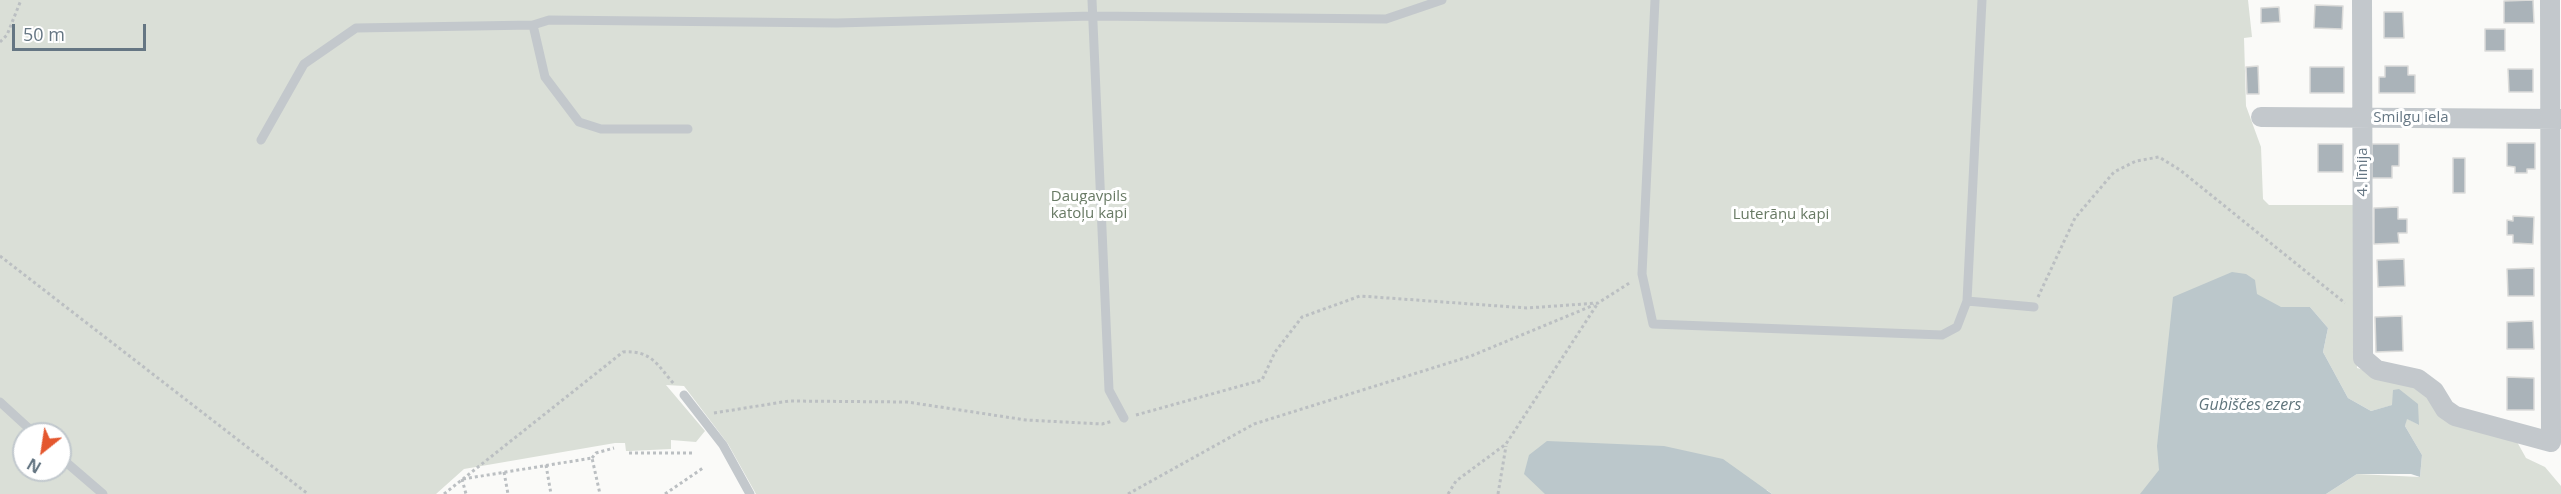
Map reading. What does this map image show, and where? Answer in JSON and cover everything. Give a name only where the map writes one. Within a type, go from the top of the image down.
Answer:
[{"type":"street","name":"4. līnija","points":[[2362,0],[2363,357],[2378,370],[2418,379],[2434,391],[2445,409],[2455,416],[2551,442],[2555,119]]},
{"type":"street","points":[[2550,0],[2555,119]]},
{"type":"street","name":"Smilgu iela","points":[[2261,117],[2555,119]]},
{"type":"lane","points":[[1092,0],[1109,390],[1124,418]]},
{"type":"lane","points":[[261,140],[304,64],[356,28],[532,25],[549,20],[837,23],[1092,16],[1386,19],[1442,0]]},
{"type":"lane","points":[[1655,0],[1642,274],[1653,324],[1942,335],[1957,327],[1966,301],[1982,0]]},
{"type":"lane","points":[[532,25],[545,77],[579,122],[601,129],[688,129]]},
{"type":"lane","points":[[1966,301],[2034,307]]},
{"type":"lane","points":[[684,395],[723,444],[750,494]]},
{"type":"lane","points":[[0,402],[22,422]]},
{"type":"lane","points":[[72,467],[103,494]]},
{"type":"path","points":[[0,42],[7,36],[21,0]]},
{"type":"path","points":[[2034,307],[2075,218],[2114,172],[2136,161],[2159,158],[2180,170],[2362,318]]},
{"type":"path","points":[[0,256],[308,494]]},
{"type":"path","points":[[1128,494],[1254,424],[1471,356],[1598,303],[1642,274]]},
{"type":"path","points":[[700,416],[789,401],[816,400],[907,402],[1026,420],[1102,424],[1262,381],[1275,352],[1302,317],[1360,296],[1527,308],[1598,303]]},
{"type":"path","points":[[1448,494],[1456,481],[1506,444],[1598,303]]},
{"type":"path","points":[[444,494],[623,352],[638,351],[648,355],[684,395]]},
{"type":"path","points":[[1498,494],[1506,444]]},
{"type":"path","points":[[462,479],[592,458],[596,453],[614,448]]},
{"type":"path","points":[[629,453],[692,453]]},
{"type":"path","points":[[592,458],[600,494]]},
{"type":"path","points":[[546,465],[551,494]]},
{"type":"path","points":[[665,494],[703,468]]},
{"type":"path","points":[[504,472],[508,494]]},
{"type":"path","points":[[462,479],[466,494]]},
{"type":"green space","points":[[0,0],[2248,0],[2252,37],[2244,38],[2246,106],[2261,147],[2263,199],[2269,205],[2353,205],[2357,368],[2414,384],[2516,440],[2526,458],[2545,467],[2561,486],[2561,494],[2326,494],[2357,474],[2420,477],[2422,455],[2405,426],[2406,418],[2419,425],[2393,405],[2371,411],[2348,398],[2323,352],[2328,328],[2310,307],[2281,307],[2171,494],[1772,494],[1767,490],[1745,494],[756,494],[728,444],[684,386],[666,385],[705,431],[696,442],[671,440],[671,449],[629,451],[626,451],[625,443],[615,443],[464,469],[436,494],[0,494]]},
{"type":"water","name":"Gubiščes ezers","points":[[2232,272],[2246,274],[2255,280],[2257,294],[2281,307],[2310,307],[2328,328],[2323,352],[2348,398],[2371,411],[2392,405],[2393,390],[2399,389],[2418,404],[2419,425],[2407,419],[2405,426],[2422,455],[2420,477],[2411,474],[2357,474],[2326,494],[2140,494],[2159,470],[2157,446],[2173,297]]},
{"type":"water","points":[[1547,441],[1664,446],[1723,459],[1772,494],[1545,494],[1524,474],[1529,455]]},
{"type":"building","points":[[2533,0],[2534,23],[2504,23],[2504,1]]},
{"type":"building","points":[[2315,5],[2343,6],[2342,29],[2314,28]]},
{"type":"building","points":[[2279,7],[2280,22],[2261,23],[2261,8]]},
{"type":"building","points":[[2384,12],[2403,12],[2404,38],[2384,38]]},
{"type":"building","points":[[2485,29],[2505,29],[2505,51],[2485,51]]},
{"type":"building","points":[[2258,66],[2259,94],[2247,94],[2246,67]]},
{"type":"building","points":[[2385,66],[2408,66],[2408,75],[2415,75],[2415,93],[2379,93],[2379,77],[2385,77]]},
{"type":"building","points":[[2310,67],[2344,67],[2344,93],[2310,93]]},
{"type":"building","points":[[2508,69],[2533,69],[2533,92],[2509,92]]},
{"type":"building","points":[[2507,143],[2535,143],[2535,169],[2527,169],[2527,173],[2515,173],[2515,167],[2507,166]]},
{"type":"building","points":[[2318,144],[2343,144],[2343,172],[2318,172]]},
{"type":"building","points":[[2372,144],[2399,144],[2399,166],[2392,166],[2392,178],[2372,178]]},
{"type":"building","points":[[2453,158],[2465,158],[2465,193],[2453,193]]},
{"type":"building","points":[[2398,207],[2398,219],[2407,219],[2407,233],[2398,233],[2399,243],[2374,244],[2374,208]]},
{"type":"building","points":[[2513,216],[2534,217],[2533,244],[2513,243],[2513,235],[2507,235],[2507,220],[2513,221]]},
{"type":"building","points":[[2404,259],[2405,286],[2378,287],[2377,260]]},
{"type":"building","points":[[2534,268],[2534,296],[2508,296],[2507,269]]},
{"type":"building","points":[[2402,316],[2403,351],[2376,352],[2375,317]]},
{"type":"building","points":[[2533,321],[2534,349],[2507,349],[2507,322]]},
{"type":"building","points":[[2507,377],[2534,378],[2534,410],[2507,410]]},
{"type":"park label","name":"Daugavpils katoļu kapi","points":[[1089,206]]},
{"type":"park label","name":"Luterāņu kapi","points":[[1781,215]]}]
